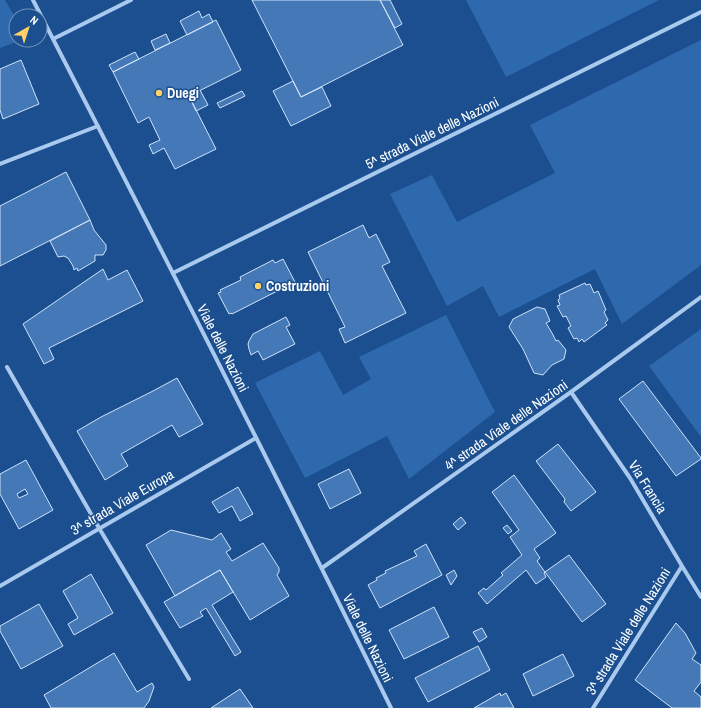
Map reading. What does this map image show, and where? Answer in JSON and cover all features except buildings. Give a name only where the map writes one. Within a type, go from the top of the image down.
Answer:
[{"type":"street","name":"Viale delle Nazioni","points":[[33,0],[322,568],[390,708]]},
{"type":"street","points":[[53,39],[131,0]]},
{"type":"street","name":"5^ strada Viale delle Nazioni","points":[[173,273],[701,12]]},
{"type":"street","points":[[0,164],[98,126]]},
{"type":"street","name":"4^ strada Viale delle Nazioni","points":[[322,568],[571,392],[701,297]]},
{"type":"street","points":[[7,367],[99,528],[189,679]]},
{"type":"street","name":"Via Francia","points":[[571,392],[630,478],[701,597]]},
{"type":"street","name":"3^ strada Viale Europa","points":[[0,586],[256,438]]},
{"type":"street","name":"3^ strada Viale delle Nazioni","points":[[593,708],[682,566]]},
{"type":"shaded area","points":[[0,0],[5,0],[10,8],[8,8],[8,45],[0,48]]},
{"type":"shaded area","points":[[466,0],[659,0],[506,77]]},
{"type":"shaded area","points":[[701,40],[701,265],[622,324],[595,269],[499,317],[483,286],[447,306],[390,194],[432,175],[457,222],[555,173],[530,125]]},
{"type":"shaded area","points":[[446,315],[495,412],[409,479],[387,436],[305,478],[255,383],[320,351],[343,395],[371,379],[359,357]]},
{"type":"shaded area","points":[[701,329],[701,437],[649,366]]},
{"type":"place","name":"Duegi","points":[[159,93]]},
{"type":"place","name":"Costruzioni","points":[[258,286]]}]
